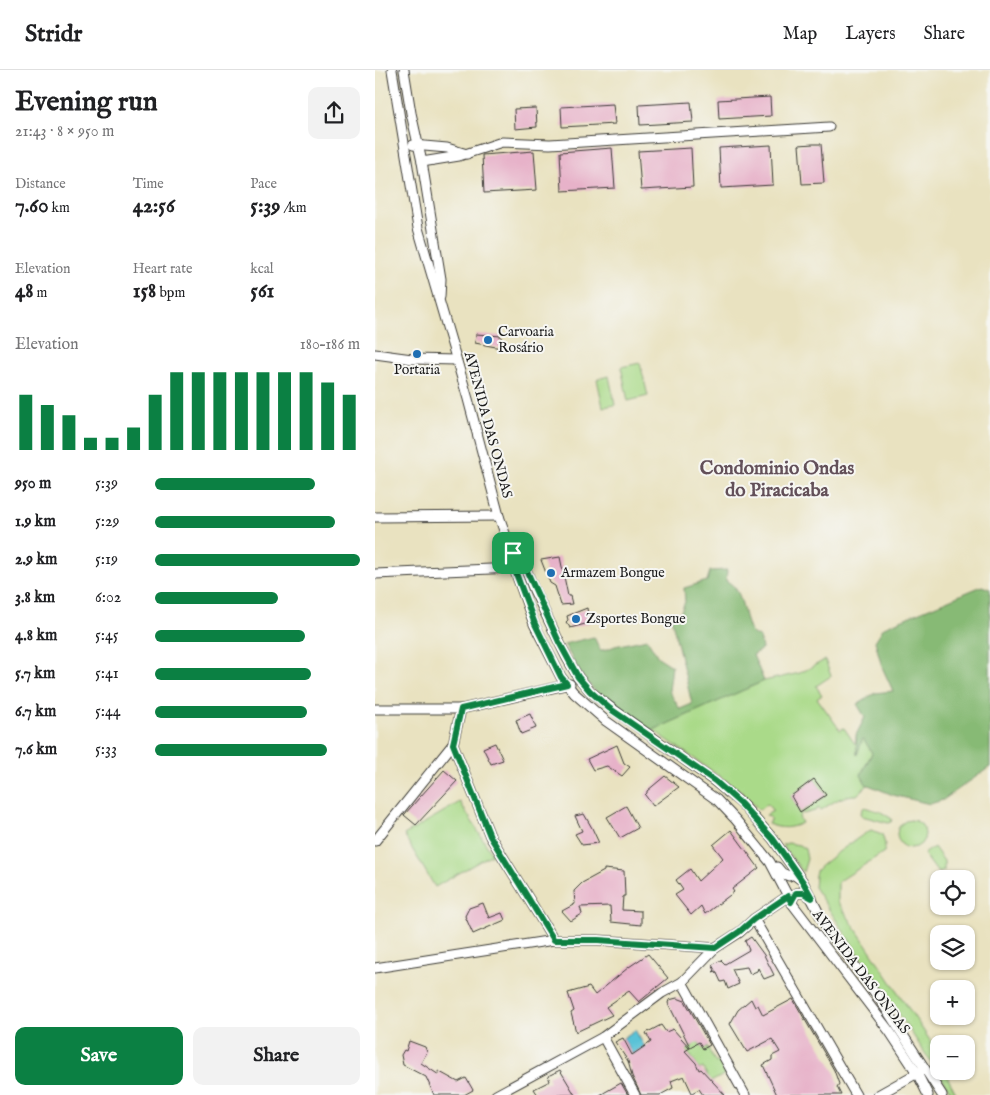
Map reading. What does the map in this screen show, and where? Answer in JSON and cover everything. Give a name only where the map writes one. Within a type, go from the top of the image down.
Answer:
[{"type":"street","name":"AVENIDA DAS ONDAS","points":[[391,70],[405,143],[418,228],[457,360],[499,516],[513,553],[514,568],[547,651],[561,677],[605,721],[717,800],[736,820],[770,862],[789,899],[921,1071],[942,1095]]},
{"type":"street","name":"AVENIDA DAS ONDAS","points":[[404,70],[422,162],[441,278],[439,302]]},
{"type":"street","points":[[393,82],[406,82]]},
{"type":"street","points":[[422,162],[448,159],[502,142],[550,144],[829,127]]},
{"type":"street","points":[[405,143],[447,148],[467,154]]},
{"type":"street","points":[[447,148],[448,159]]},
{"type":"street","points":[[409,167],[420,207],[430,211]]},
{"type":"street","points":[[418,228],[425,234],[435,269],[441,278]]},
{"type":"street","points":[[375,354],[457,360]]},
{"type":"street","points":[[375,518],[499,516]]},
{"type":"street","name":"AVENIDA DAS ONDAS","points":[[513,553],[525,567],[567,658],[583,682],[609,708],[715,781],[741,804],[773,839],[803,882],[827,929],[879,998],[921,1071],[927,1093]]},
{"type":"street","points":[[375,574],[514,568]]},
{"type":"street","points":[[526,598],[537,595]]},
{"type":"street","points":[[531,613],[545,610]]},
{"type":"street","points":[[375,709],[461,709],[567,684],[583,682]]},
{"type":"street","points":[[375,842],[453,744],[461,709]]},
{"type":"street","points":[[453,744],[490,836],[554,940]]},
{"type":"street","points":[[763,852],[785,876],[793,874],[803,882]]},
{"type":"street","points":[[496,1095],[603,1037],[662,993],[682,982],[715,948],[754,919],[796,893],[803,893],[812,898]]},
{"type":"street","points":[[754,919],[855,1095]]},
{"type":"street","points":[[375,968],[554,940],[598,940],[715,948]]},
{"type":"street","points":[[682,982],[745,1095]]},
{"type":"street","points":[[603,1037],[635,1095]]},
{"type":"street","points":[[878,1095],[921,1071]]},
{"type":"street","points":[[917,1095],[927,1093],[935,1085]]},
{"type":"green space","points":[[640,363],[648,396],[628,401],[621,367]]},
{"type":"green space","points":[[609,376],[615,405],[603,407],[597,379]]},
{"type":"green space","points":[[727,570],[726,581],[732,585],[739,596],[747,625],[753,634],[760,638],[762,649],[753,655],[764,681],[649,732],[596,692],[582,676],[564,644],[594,637],[600,650],[605,650],[647,639],[658,657],[672,666],[669,691],[680,709],[692,704],[670,613],[679,616],[685,602],[684,588],[707,581],[710,571]]},
{"type":"green space","points":[[982,586],[990,589],[990,767],[943,800],[930,804],[893,795],[866,784],[861,775],[872,753],[863,738],[857,755],[856,735],[865,717],[857,704],[875,693],[893,691],[882,667],[875,641],[884,627]]},
{"type":"green space","points":[[825,660],[831,676],[816,686],[822,695],[817,698],[840,730],[844,728],[855,744],[857,733],[857,753],[863,737],[872,753],[861,774],[868,785],[857,795],[843,797],[821,810],[818,808],[815,811],[803,814],[802,812],[826,795],[814,779],[791,796],[801,814],[799,817],[802,823],[798,825],[785,828],[768,824],[771,818],[766,815],[773,811],[767,804],[759,810],[741,791],[653,730],[764,681],[800,673]]},
{"type":"green space","points":[[460,802],[492,854],[435,887],[404,835]]},
{"type":"green space","points":[[864,807],[881,812],[892,819],[891,822],[888,823],[862,816],[861,812]]},
{"type":"green space","points":[[911,820],[921,824],[925,834],[921,844],[911,848],[901,844],[897,834],[901,824]]},
{"type":"green space","points":[[871,830],[882,834],[885,844],[884,852],[838,882],[838,902],[930,1040],[930,1061],[814,887],[816,871],[859,837]]},
{"type":"green space","points":[[788,843],[799,845],[805,849],[807,859],[803,872],[782,845]]},
{"type":"green space","points":[[934,847],[944,861],[944,870],[936,870],[924,854]]},
{"type":"green space","points":[[695,1036],[703,1049],[707,1047],[716,1063],[721,1060],[727,1073],[711,1082],[703,1068],[699,1070],[686,1050],[693,1046],[689,1039]]},
{"type":"green space","points":[[943,1080],[949,1080],[957,1095],[953,1095]]},
{"type":"water","points":[[635,1030],[645,1047],[632,1054],[623,1038]]},
{"type":"building","points":[[770,97],[771,116],[719,119],[718,100]]},
{"type":"building","points":[[691,102],[693,122],[640,125],[639,105]]},
{"type":"building","points":[[613,104],[615,124],[562,127],[561,107]]},
{"type":"building","points":[[536,108],[537,127],[515,129],[514,109]]},
{"type":"building","points":[[821,144],[824,183],[802,184],[799,145]]},
{"type":"building","points":[[771,145],[773,185],[721,188],[719,148]]},
{"type":"building","points":[[612,148],[615,188],[562,191],[560,152]]},
{"type":"building","points":[[691,148],[693,187],[641,190],[638,151]]},
{"type":"building","points":[[534,151],[537,190],[484,193],[482,155]]},
{"type":"building","name":"Carvoaria Rosário","points":[[476,334],[501,336],[501,348],[475,343]]},
{"type":"building","points":[[560,557],[568,596],[570,596],[572,604],[561,605],[555,586],[550,583],[541,560]]},
{"type":"building","points":[[587,608],[589,623],[570,628],[566,622],[568,620],[567,616]]},
{"type":"building","points":[[530,714],[536,728],[521,734],[516,720]]},
{"type":"building","points":[[495,743],[503,760],[491,764],[483,748]]},
{"type":"building","points":[[617,745],[624,763],[630,767],[622,776],[607,766],[593,770],[587,759]]},
{"type":"building","points":[[444,770],[457,781],[416,825],[404,815]]},
{"type":"building","points":[[665,776],[679,787],[653,806],[645,795],[647,791]]},
{"type":"building","points":[[814,779],[826,795],[800,812],[791,796]]},
{"type":"building","points":[[626,806],[638,828],[620,838],[607,817]]},
{"type":"building","points":[[584,814],[599,843],[582,845],[575,834],[582,831],[575,816]]},
{"type":"building","points":[[731,830],[759,868],[732,889],[734,892],[705,914],[701,906],[691,915],[675,895],[683,890],[676,880],[690,869],[698,881],[723,858],[713,845]]},
{"type":"building","points":[[604,869],[624,871],[625,896],[623,896],[622,910],[641,911],[641,925],[611,922],[610,906],[580,907],[582,914],[571,921],[562,911],[575,904],[574,891],[582,883],[604,871]]},
{"type":"building","points":[[483,903],[489,918],[502,913],[505,920],[473,934],[465,916],[469,908]]},
{"type":"building","points":[[751,937],[764,955],[774,975],[764,979],[758,968],[757,971],[750,974],[747,967],[732,969],[739,984],[728,989],[725,981],[721,982],[716,971],[713,972],[715,970],[712,965],[721,960],[725,964],[749,950],[745,941]]},
{"type":"building","points":[[648,954],[668,978],[639,1002],[629,991],[606,1007],[612,1015],[576,1032],[571,1013],[574,1011],[568,993],[589,987],[595,995]]},
{"type":"building","points":[[677,998],[685,1001],[710,1045],[703,1049],[699,1042],[690,1047],[668,1003],[669,1000]]},
{"type":"building","points":[[751,999],[755,1007],[758,1005],[763,1015],[793,999],[834,1070],[839,1084],[837,1087],[841,1095],[777,1095],[763,1065],[772,1060],[772,1056],[780,1052],[772,1039],[747,1052],[730,1024],[738,1010]]},
{"type":"building","points":[[661,1025],[666,1032],[673,1029],[690,1048],[685,1051],[696,1063],[699,1070],[701,1069],[725,1095],[703,1095],[699,1089],[692,1093],[684,1076],[671,1081],[673,1088],[660,1095],[641,1095],[632,1076],[628,1061],[615,1042],[623,1038],[632,1055],[651,1042],[646,1033]]},
{"type":"building","points":[[409,1041],[425,1047],[427,1052],[421,1063],[439,1075],[438,1071],[458,1082],[466,1078],[473,1090],[464,1095],[434,1095],[426,1077],[403,1065],[401,1055],[404,1050],[406,1051]]},
{"type":"building","points":[[560,1070],[575,1095],[538,1095],[534,1089],[550,1081],[548,1076]]},
{"type":"building","points":[[621,1083],[628,1095],[600,1095]]},
{"type":"place","name":"Carvoaria Rosário","points":[[488,340]]},
{"type":"place","name":"Portaria","points":[[417,354]]},
{"type":"place","name":"Armazem Bongue","points":[[551,573]]},
{"type":"place","name":"Zsportes Bongue","points":[[576,619]]},
{"type":"district","name":"Condominio Ondas do Piracicaba","points":[[777,480]]},
{"type":"route","points":[[513,553],[525,567],[567,658],[578,677],[590,691],[609,708],[715,781],[741,804],[773,839],[812,898],[803,893],[796,893],[791,902],[788,896],[715,948],[598,940],[554,940],[490,836],[453,744],[461,709],[567,684],[561,677],[547,651],[535,624],[514,568],[513,553]]}]
